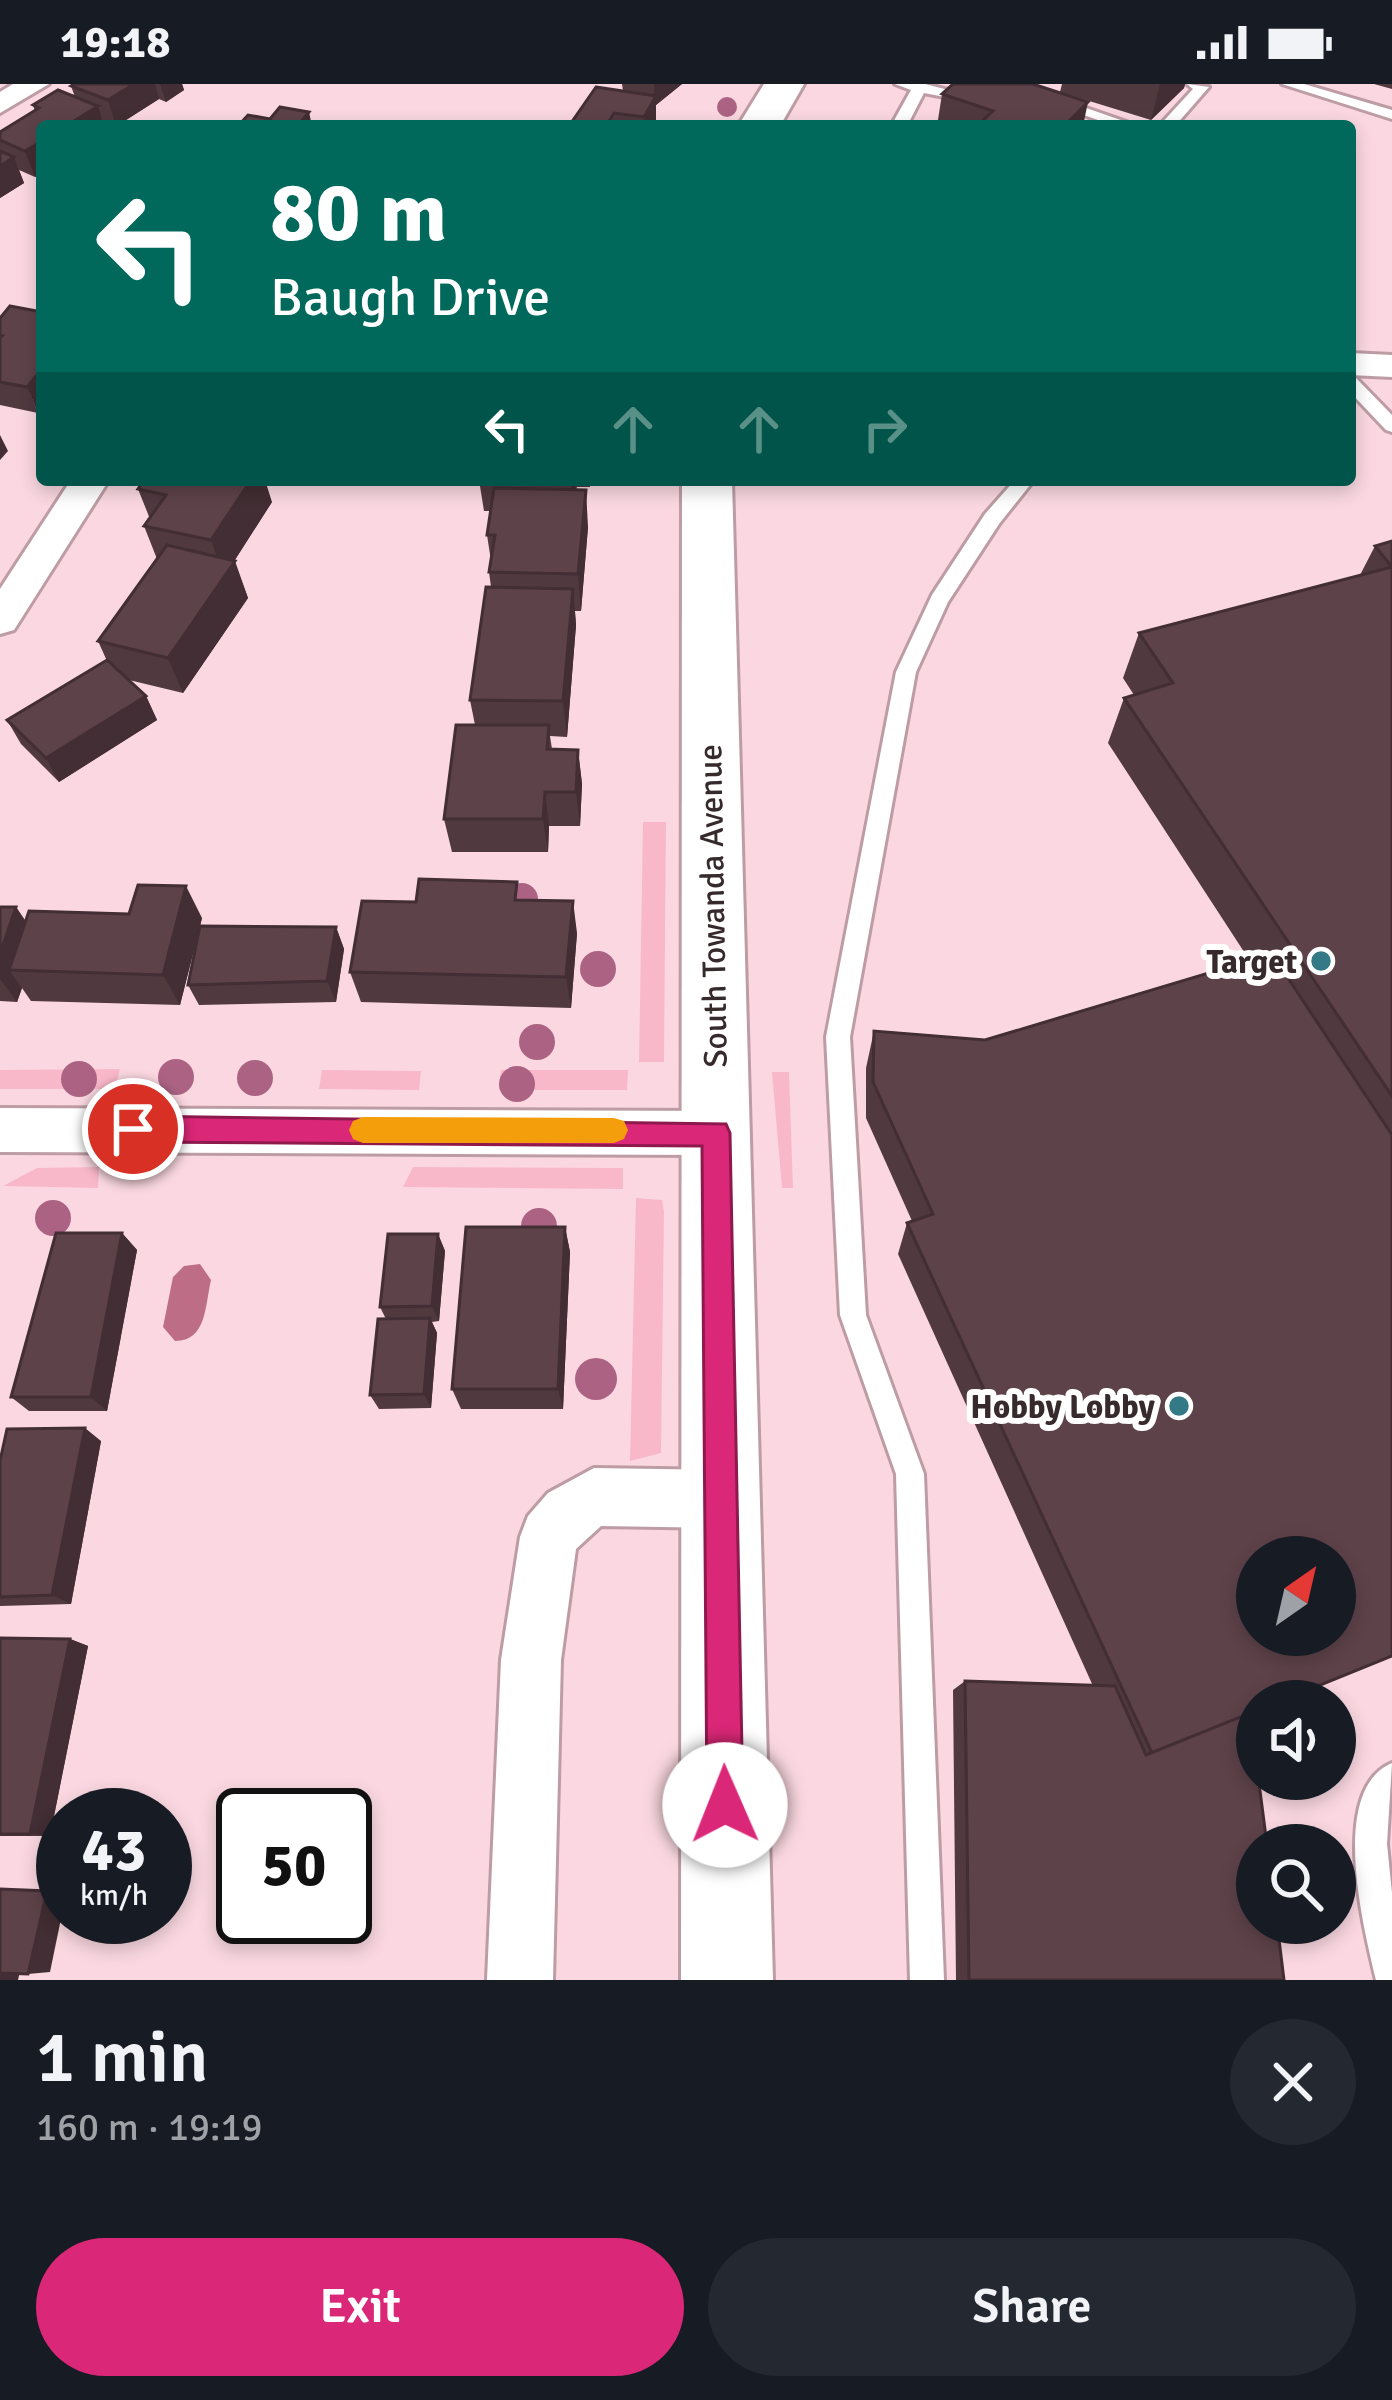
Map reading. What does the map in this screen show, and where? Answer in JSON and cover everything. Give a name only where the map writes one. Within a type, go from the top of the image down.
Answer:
[{"type":"main road","points":[[763,120],[784,84]]},
{"type":"main road","name":"South Towanda Avenue","points":[[706,486],[727,1980]]},
{"type":"street","points":[[0,104],[34,84]]},
{"type":"street","points":[[1356,364],[1392,366]]},
{"type":"street","points":[[0,620],[86,486]]},
{"type":"street","points":[[0,1130],[716,1133]]},
{"type":"street","points":[[520,1980],[530,1660],[549,1537],[568,1514],[594,1497],[721,1499]]},
{"type":"lane","points":[[902,84],[998,106]]},
{"type":"lane","points":[[1004,84],[1112,120]]},
{"type":"lane","points":[[1172,120],[1202,87],[1193,84]]},
{"type":"lane","points":[[1289,84],[1392,115]]},
{"type":"lane","points":[[902,120],[920,87]]},
{"type":"lane","points":[[1356,388],[1392,426]]},
{"type":"lane","points":[[927,1980],[910,1474],[854,1316],[838,1037],[906,672],[939,600],[992,519],[1020,486]]},
{"type":"lane","points":[[1392,1779],[1371,1813],[1371,1852],[1392,1978]]},
{"type":"shaded area","points":[[643,822],[666,822],[664,1062],[639,1062]]},
{"type":"shaded area","points":[[120,1069],[115,1089],[0,1089],[0,1070]]},
{"type":"shaded area","points":[[322,1070],[421,1071],[419,1090],[319,1089]]},
{"type":"shaded area","points":[[501,1070],[628,1070],[627,1090],[499,1090]]},
{"type":"shaded area","points":[[772,1072],[789,1072],[793,1188],[782,1188]]},
{"type":"shaded area","points":[[99,1167],[98,1188],[3,1186],[37,1168]]},
{"type":"shaded area","points":[[413,1167],[623,1168],[623,1189],[403,1187]]},
{"type":"shaded area","points":[[636,1198],[662,1200],[664,1212],[661,1453],[630,1461]]},
{"type":"shaded area","points":[[200,1264],[211,1280],[203,1320],[193,1335],[175,1341],[163,1327],[173,1277],[184,1266]]},
{"type":"building","points":[[134,84],[108,100],[71,86]]},
{"type":"building","points":[[953,84],[1033,84],[1088,102],[1070,120],[983,120],[993,111],[942,94]]},
{"type":"building","points":[[596,87],[656,96],[644,117],[614,113],[610,120],[573,120]]},
{"type":"building","points":[[58,90],[98,106],[76,120],[36,120],[36,145],[25,151],[0,140],[0,132],[39,108],[33,105]]},
{"type":"building","points":[[280,107],[309,112],[302,120],[243,120],[248,115],[270,119]]},
{"type":"building","points":[[0,151],[14,157],[0,166]]},
{"type":"building","points":[[10,306],[36,311],[36,376],[27,387],[0,382],[0,318]]},
{"type":"building","points":[[247,486],[211,540],[144,526],[166,495],[138,489]]},
{"type":"building","points":[[494,488],[586,490],[578,574],[489,572],[495,535],[487,535]]},
{"type":"building","points":[[1392,541],[1392,567],[1375,546]]},
{"type":"building","points":[[167,545],[235,561],[168,658],[98,641]]},
{"type":"building","name":"Target","points":[[1392,567],[1392,1096],[1124,698],[1173,683],[1139,633]]},
{"type":"building","points":[[486,587],[573,589],[563,701],[470,700]]},
{"type":"building","points":[[107,660],[146,696],[46,758],[7,720]]},
{"type":"building","points":[[456,725],[549,725],[547,749],[578,750],[576,792],[545,792],[543,819],[444,819]]},
{"type":"building","points":[[419,879],[517,882],[515,900],[573,901],[566,977],[350,972],[362,901],[416,902]]},
{"type":"building","points":[[138,885],[186,886],[163,975],[9,970],[29,911],[129,914]]},
{"type":"building","points":[[0,907],[16,907],[0,954]]},
{"type":"building","points":[[200,926],[336,927],[327,981],[188,985]]},
{"type":"building","name":"Hobby Lobby","points":[[1272,954],[1392,1135],[1392,1656],[1333,1680],[1236,1680],[1236,1719],[1152,1753],[907,1223],[933,1214],[873,1082],[874,1031],[985,1040]]},
{"type":"building","points":[[466,1227],[565,1227],[558,1389],[452,1389]]},
{"type":"building","points":[[56,1233],[122,1233],[91,1397],[11,1397]]},
{"type":"building","points":[[388,1234],[438,1234],[432,1306],[380,1307]]},
{"type":"building","points":[[430,1318],[424,1394],[370,1395],[378,1319]]},
{"type":"building","points":[[85,1428],[52,1595],[0,1597],[0,1461],[7,1429]]},
{"type":"building","points":[[0,1638],[70,1639],[30,1834],[0,1834]]},
{"type":"building","points":[[965,1681],[1115,1686],[1146,1755],[1236,1719],[1236,1800],[1261,1800],[1264,1824],[1236,1824],[1236,1944],[1280,1944],[1284,1980],[969,1980]]},
{"type":"building","points":[[0,1889],[36,1891],[36,1939],[28,1974],[0,1973]]},
{"type":"slow traffic","points":[[363,1130],[614,1130]]},
{"type":"place","name":"Target","points":[[1321,961]]},
{"type":"place","name":"Hobby Lobby","points":[[1179,1406]]},
{"type":"route","points":[[133,1129],[716,1133],[725,1805]]}]
